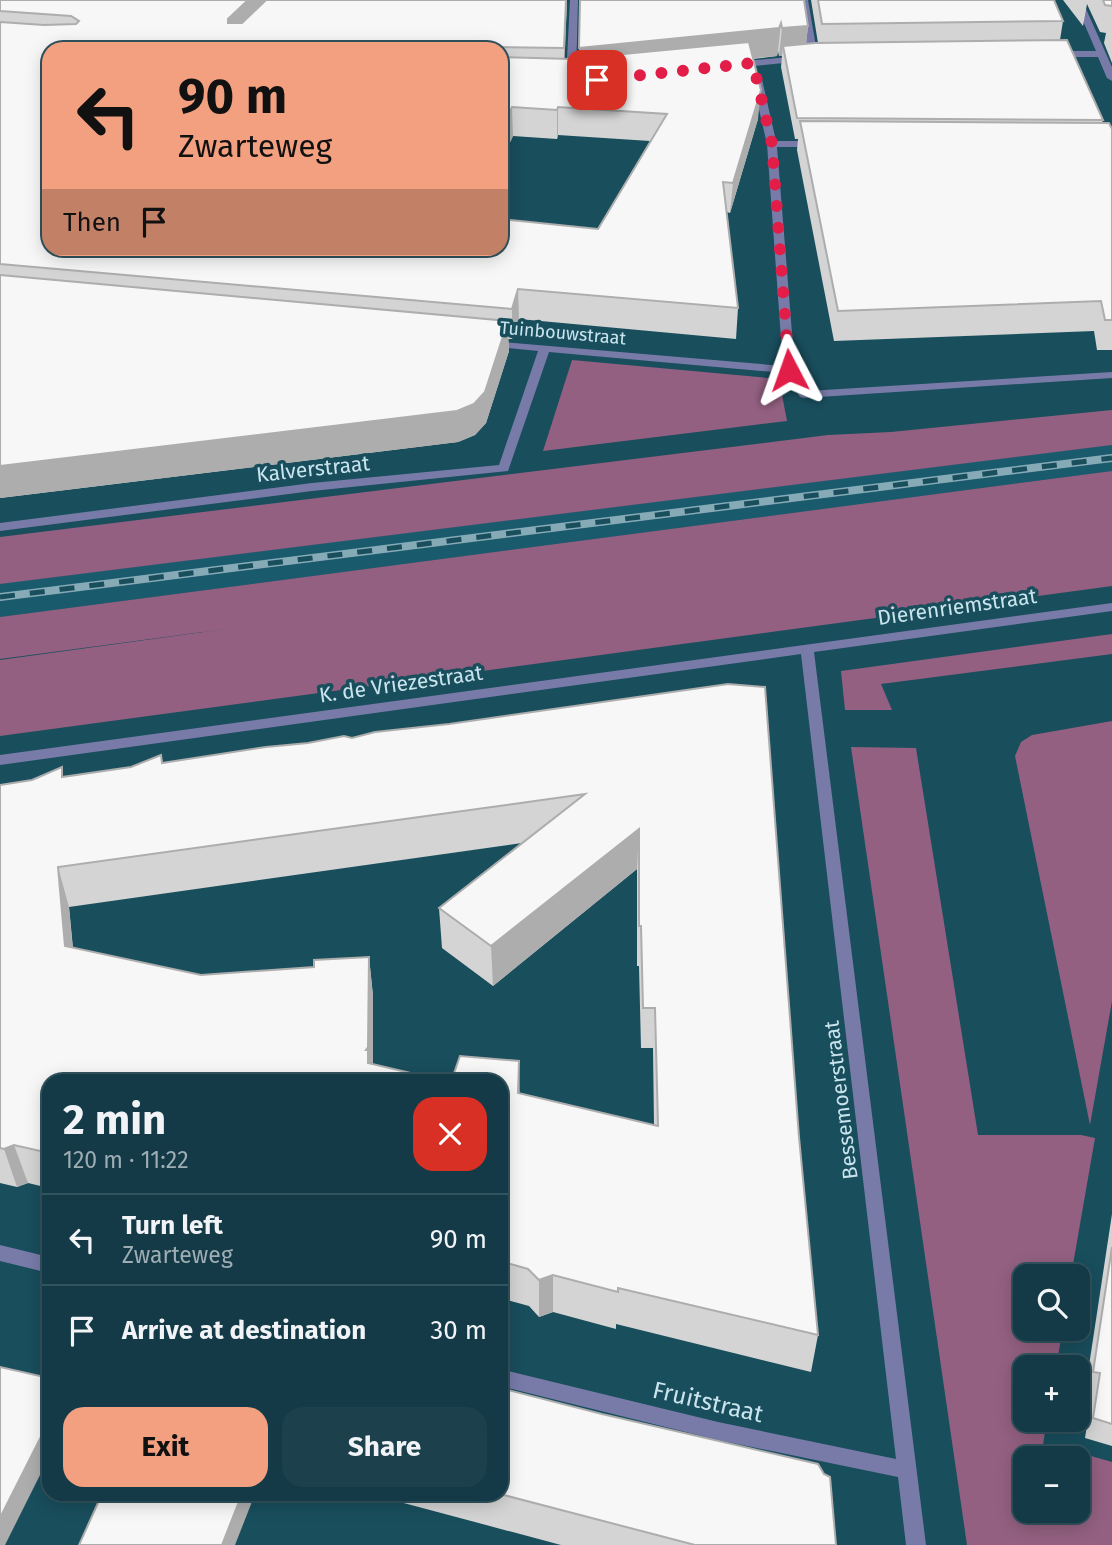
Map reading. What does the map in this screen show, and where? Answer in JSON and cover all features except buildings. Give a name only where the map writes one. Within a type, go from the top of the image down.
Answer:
[{"type":"street","points":[[571,82],[574,0]]},
{"type":"street","points":[[804,0],[813,58]]},
{"type":"street","points":[[1078,0],[1098,38],[1100,54],[1112,78]]},
{"type":"street","points":[[1045,54],[1100,54]]},
{"type":"street","points":[[727,65],[826,58]]},
{"type":"street","points":[[753,63],[772,144],[789,370],[804,395],[1112,375]]},
{"type":"street","points":[[560,82],[584,81]]},
{"type":"street","points":[[772,144],[821,144]]},
{"type":"street","name":"Tuinbouwstraat","points":[[480,343],[789,370]]},
{"type":"street","name":"Kalverstraat","points":[[0,527],[312,487],[504,468],[545,348]]},
{"type":"street","name":"Dierenriemstraat","points":[[807,649],[1112,607]]},
{"type":"street","name":"K. de Vriezestraat","points":[[0,760],[807,649]]},
{"type":"street","name":"Bessemoerstraat","points":[[807,649],[916,1545]]},
{"type":"street","points":[[0,1253],[42,1263]]},
{"type":"street","name":"Fruitstraat","points":[[508,1379],[718,1430],[906,1469]]},
{"type":"shaded area","points":[[572,360],[779,379],[787,421],[543,451]]},
{"type":"shaded area","points":[[1112,410],[1112,445],[0,584],[0,537],[828,435],[891,432]]},
{"type":"shaded area","points":[[1112,445],[1112,471],[0,617],[0,584]]},
{"type":"shaded area","points":[[1112,471],[1112,586],[0,736],[0,660],[233,628],[0,659],[0,617]]},
{"type":"shaded area","points":[[1112,634],[1112,654],[881,684],[892,710],[845,710],[841,671]]},
{"type":"shaded area","points":[[1112,721],[1112,1001],[1090,1125],[1015,756],[1021,742],[1032,735]]},
{"type":"shaded area","points":[[851,747],[916,748],[978,1135],[1081,1135],[1095,1138],[1073,1264],[1013,1264],[1013,1341],[1061,1341],[1058,1355],[1013,1355],[1013,1432],[1045,1432],[1043,1446],[1013,1446],[1013,1523],[1090,1523],[1090,1456],[1112,1462],[1112,1545],[967,1545]]},
{"type":"railway","points":[[0,597],[1112,458]]},
{"type":"route","points":[[597,80],[753,63],[772,144],[789,370]]}]
